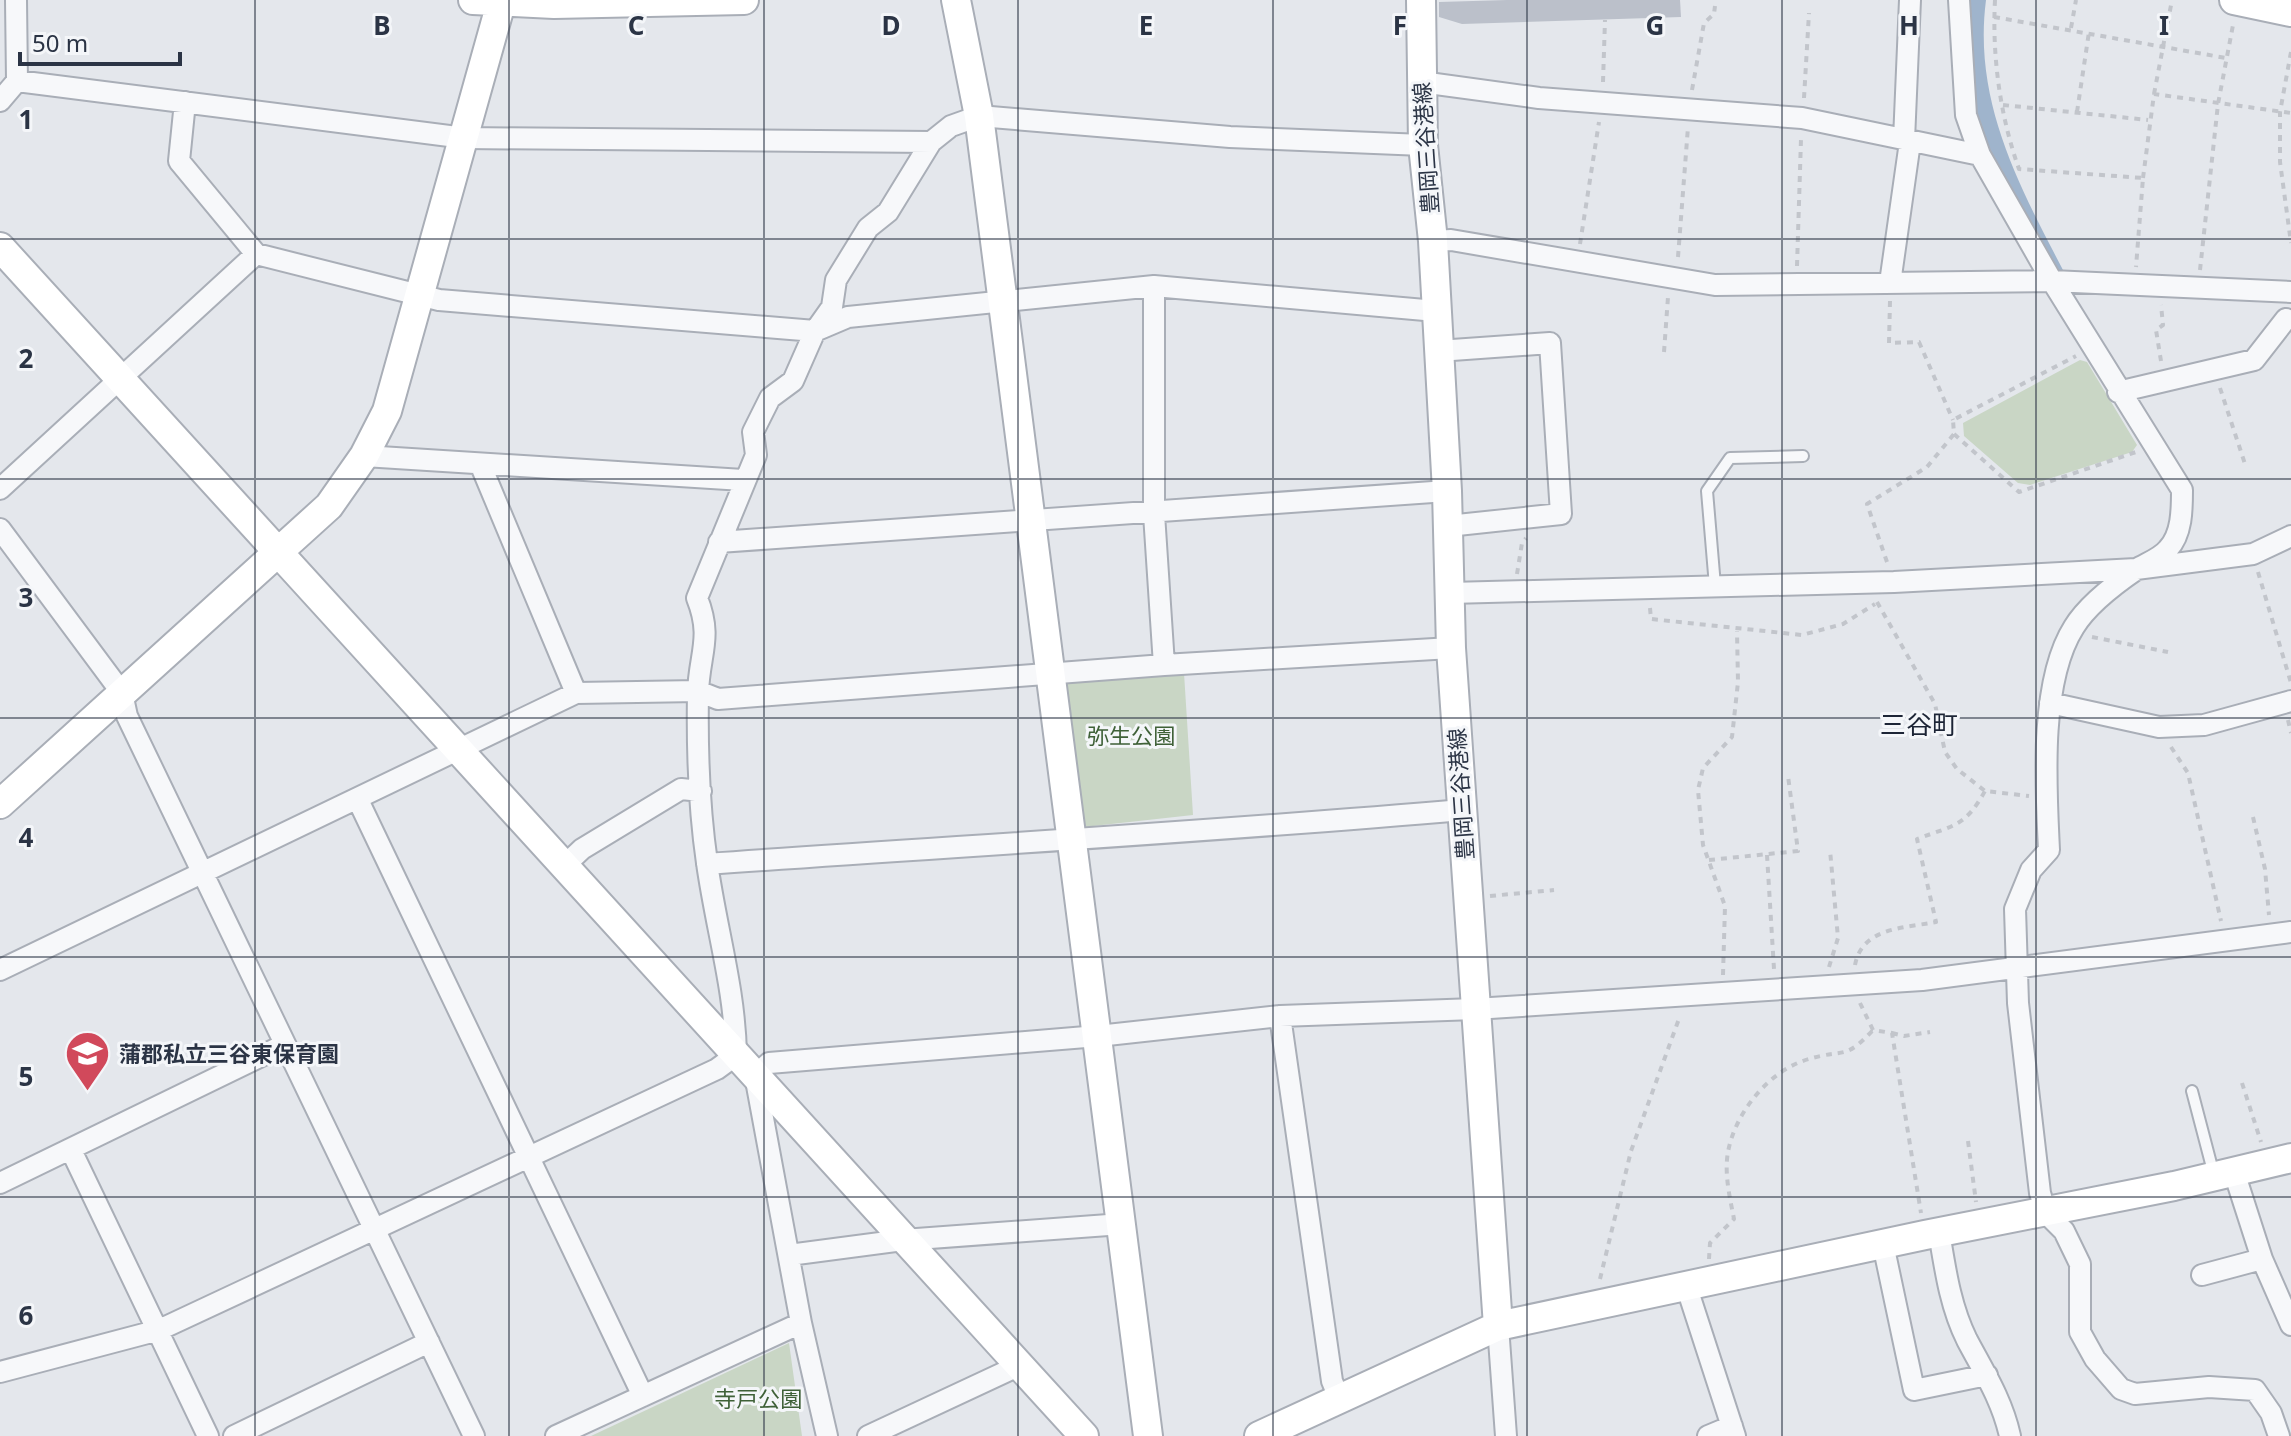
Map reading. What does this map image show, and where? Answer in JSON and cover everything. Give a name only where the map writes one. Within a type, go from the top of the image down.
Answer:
[{"type":"street","points":[[0,101],[17,81],[16,0]]},
{"type":"street","points":[[1,801],[329,506],[364,456],[387,411],[465,138],[487,2],[744,0]]},
{"type":"street","points":[[956,0],[979,116],[1148,1436]]},
{"type":"street","name":"豊岡三谷港線","points":[[1421,0],[1423,145],[1433,241],[1447,491],[1451,648],[1498,1326]]},
{"type":"street","points":[[1890,283],[1907,141],[1910,0]]},
{"type":"street","points":[[1959,0],[1966,115],[1980,155],[2118,392],[2182,490],[2180,521],[2168,550],[2136,569],[2088,609],[2070,633],[2050,703],[2049,850],[2031,870],[2015,909],[2026,1082],[2040,1193],[2046,1213],[2064,1231],[2080,1264],[2080,1332],[2095,1359],[2121,1389],[2135,1394],[2209,1387],[2255,1390],[2271,1413],[2279,1436]]},
{"type":"street","points":[[2236,0],[2291,12]]},
{"type":"street","points":[[17,81],[465,138],[931,142]]},
{"type":"street","points":[[1421,82],[1495,94],[1802,118],[1980,155]]},
{"type":"street","points":[[185,102],[179,161],[256,254],[439,300],[815,331],[848,317],[1154,286],[1436,311]]},
{"type":"street","points":[[827,1436],[736,1015],[707,864],[701,791],[698,691],[707,624],[697,598],[743,480],[756,455],[753,432],[770,398],[793,381],[815,331],[832,307],[836,280],[868,228],[888,212],[931,142],[951,126],[979,116],[1230,137],[1423,145]]},
{"type":"street","points":[[1433,241],[1451,240],[1715,285],[2052,281],[2291,292]]},
{"type":"street","points":[[0,247],[1084,1436]]},
{"type":"street","points":[[0,489],[256,254]]},
{"type":"street","points":[[1154,286],[1154,514],[1164,665]]},
{"type":"street","points":[[2118,392],[2254,360],[2288,311]]},
{"type":"street","points":[[2288,311],[2291,343]]},
{"type":"street","points":[[1438,351],[1550,343],[1561,514],[1448,526]]},
{"type":"street","points":[[364,456],[481,466],[743,480]]},
{"type":"street","points":[[481,466],[576,693]]},
{"type":"street","points":[[719,542],[1154,514],[1447,491]]},
{"type":"street","points":[[0,529],[122,693],[127,716],[474,1436]]},
{"type":"street","points":[[1450,593],[1885,582],[2136,569],[2253,554],[2291,536]]},
{"type":"street","points":[[0,970],[576,693],[698,691],[718,699],[1164,665],[1451,648]]},
{"type":"street","points":[[2050,703],[2159,727],[2204,725],[2291,701]]},
{"type":"street","points":[[564,866],[582,849],[681,789],[701,791]]},
{"type":"street","points":[[358,800],[643,1396]]},
{"type":"street","points":[[707,864],[1071,838],[1204,832],[1462,810]]},
{"type":"street","points":[[0,1372],[159,1330],[717,1069],[1098,1036],[1280,1016],[1475,1009],[1822,988],[2018,970],[2281,932]]},
{"type":"street","points":[[1280,1016],[1332,1381],[1339,1398]]},
{"type":"street","points":[[0,1183],[284,1045]]},
{"type":"street","points":[[71,1150],[208,1436]]},
{"type":"street","points":[[1259,1436],[1498,1326],[1939,1232],[2046,1213],[2280,1161]]},
{"type":"street","points":[[2224,1174],[2291,1325]]},
{"type":"street","points":[[789,1255],[903,1240],[1122,1224]]},
{"type":"street","points":[[1939,1232],[1951,1297],[1966,1338],[2001,1403],[2010,1436]]},
{"type":"street","points":[[1883,1244],[1914,1390],[1987,1375]]},
{"type":"street","points":[[2202,1275],[2262,1259]]},
{"type":"street","points":[[1686,1285],[1734,1431],[1708,1436]]},
{"type":"street","points":[[556,1436],[801,1323]]},
{"type":"street","points":[[1498,1326],[1506,1436]]},
{"type":"street","points":[[234,1436],[429,1342]]},
{"type":"street","points":[[868,1436],[1020,1365]]},
{"type":"lane","points":[[1715,586],[1707,491],[1730,458],[1803,456]]},
{"type":"lane","points":[[2192,1091],[2224,1174]]},
{"type":"path","points":[[1995,0],[2005,130],[2019,169],[2143,178]]},
{"type":"path","points":[[2071,28],[2076,0]]},
{"type":"path","points":[[2134,286],[2148,120],[2172,0]]},
{"type":"path","points":[[2197,288],[2218,104],[2236,0]]},
{"type":"path","points":[[1664,352],[1689,108],[1704,23],[1714,14],[1715,6]]},
{"type":"path","points":[[1796,284],[1809,13]]},
{"type":"path","points":[[1994,17],[2071,28],[2226,58]]},
{"type":"path","points":[[1577,262],[1602,102],[1605,20]]},
{"type":"path","points":[[2077,113],[2089,32]]},
{"type":"path","points":[[2291,52],[2280,112],[2280,162],[2291,243]]},
{"type":"path","points":[[2154,94],[2291,113]]},
{"type":"path","points":[[2002,105],[2148,120]]},
{"type":"path","points":[[1648,587],[1651,619],[1737,631],[1802,635],[1843,624],[1877,603],[1885,582],[1867,504],[1927,467],[1954,434],[1953,420],[1919,342],[1889,343],[1890,283]]},
{"type":"path","points":[[2160,287],[2163,325],[2156,330],[2164,383]]},
{"type":"path","points":[[1953,420],[2093,348]]},
{"type":"path","points":[[2214,371],[2245,464]]},
{"type":"path","points":[[1954,434],[2019,492],[2153,446]]},
{"type":"path","points":[[1515,518],[1527,539],[1522,543],[1515,591]]},
{"type":"path","points":[[2253,554],[2291,684]]},
{"type":"path","points":[[1877,603],[1935,704],[1945,752],[1957,769],[1985,791],[2047,798]]},
{"type":"path","points":[[1723,994],[1725,906],[1707,860],[1698,790],[1703,768],[1732,737],[1738,682],[1737,631]]},
{"type":"path","points":[[2070,633],[2168,652]]},
{"type":"path","points":[[2159,727],[2188,773],[2225,939]]},
{"type":"path","points":[[1707,860],[1798,851],[1788,776]]},
{"type":"path","points":[[2253,817],[2281,932]]},
{"type":"path","points":[[1822,988],[1838,938],[1830,850]]},
{"type":"path","points":[[1767,855],[1776,992]]},
{"type":"path","points":[[1468,897],[1554,890]]},
{"type":"path","points":[[1595,1305],[1616,1200],[1687,996]]},
{"type":"path","points":[[1714,1279],[1708,1254],[1710,1243],[1734,1219],[1726,1168],[1728,1151],[1745,1109],[1764,1086],[1792,1068],[1807,1059],[1852,1051],[1873,1030]]},
{"type":"path","points":[[1892,1033],[1904,1036],[1930,1032]]},
{"type":"path","points":[[2242,1083],[2280,1161]]},
{"type":"path","points":[[1968,1141],[1979,1225]]},
{"type":"green space","points":[[2080,360],[2087,362],[2137,445],[2132,452],[2030,485],[2018,483],[1964,436],[1963,423]]},
{"type":"green space","name":"弥生公園","points":[[1184,673],[1193,815],[1084,827],[1066,682]]},
{"type":"green space","name":"寺戸公園","points":[[789,1343],[802,1436],[591,1436]]},
{"type":"water","points":[[1966,0],[1986,0],[1986,72],[1993,107],[2015,173],[2063,270],[2051,270],[1986,148],[1971,91]]},
{"type":"building","points":[[1680,0],[1681,17],[1462,24],[1439,17],[1439,2]]},
{"type":"place","name":"蒲郡私立三谷東保育園","points":[[88,1093]]},
{"type":"district","name":"三谷町","points":[[1919,725]]}]
